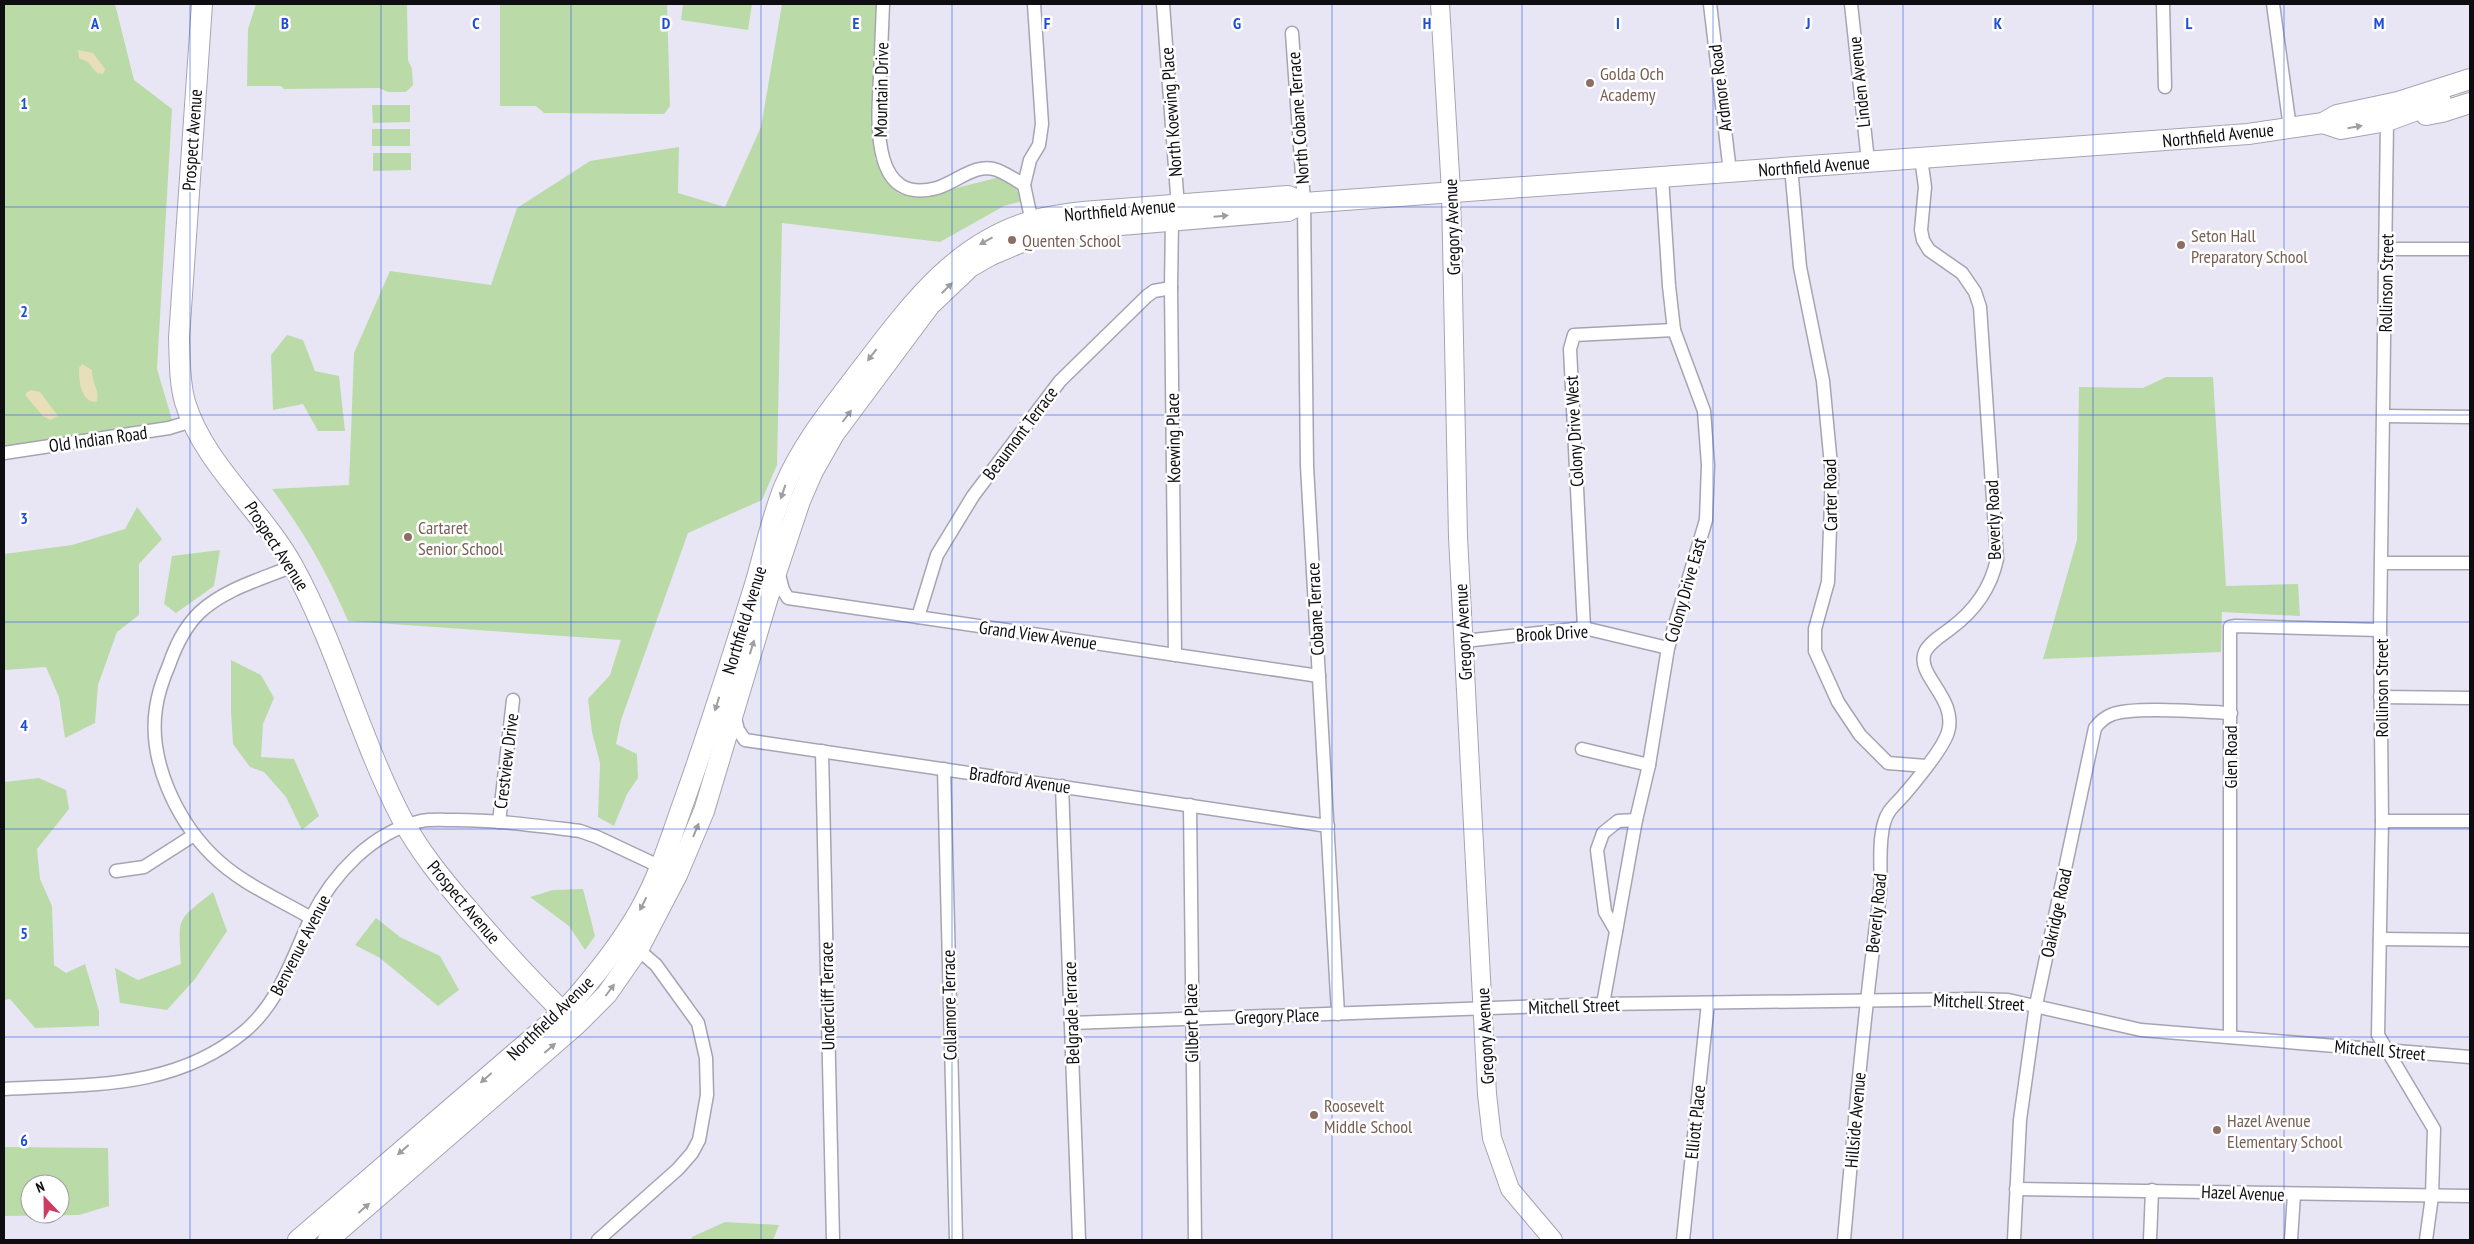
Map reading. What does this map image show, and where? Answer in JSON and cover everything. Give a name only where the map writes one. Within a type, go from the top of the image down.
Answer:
[{"type":"main road","name":"Prospect Avenue","points":[[202,4],[179,338],[183,393],[192,421],[216,460],[265,522],[293,566],[318,615],[384,781],[406,826],[432,866],[500,946],[569,1018]]},
{"type":"main road","name":"Gregory Avenue","points":[[1440,4],[1451,192],[1458,537],[1487,1094],[1492,1138],[1510,1189],[1553,1240]]},
{"type":"main road","name":"Northfield Avenue","points":[[2323,123],[2341,129],[2387,121],[2446,98],[2468,78]]},
{"type":"main road","name":"Northfield Avenue","points":[[717,735],[733,710],[785,487],[804,447],[911,304],[941,272],[984,241],[1033,229],[1083,212],[1174,213],[1288,196],[1304,203],[2219,136],[2323,123],[2337,115],[2398,102],[2468,78]]},
{"type":"main road","points":[[2387,121],[2442,112],[2470,103]]},
{"type":"main road","name":"Northfield Avenue","points":[[298,1240],[569,1018],[607,994],[639,948],[669,871],[717,735],[760,594],[777,569],[800,501],[834,434],[930,305],[970,267],[1033,229]]},
{"type":"main road","name":"Northfield Avenue","points":[[328,1240],[569,1018],[641,908],[669,871]]},
{"type":"street","name":"Mountain Drive","points":[[883,4],[878,117],[883,160],[895,182],[904,188],[924,191],[939,187],[984,167],[998,170],[1024,185]]},
{"type":"street","points":[[1033,229],[1024,185],[1030,160],[1039,145],[1042,124],[1034,4]]},
{"type":"street","name":"North Koewing Place","points":[[1163,4],[1177,194],[1174,213]]},
{"type":"street","name":"Ardmore Road","points":[[1710,4],[1730,172]]},
{"type":"street","name":"Linden Avenue","points":[[1851,4],[1868,161]]},
{"type":"street","points":[[2163,4],[2166,87]]},
{"type":"street","points":[[2273,4],[2290,128]]},
{"type":"street","name":"North Cobane Terrace","points":[[1292,34],[1304,203]]},
{"type":"street","name":"Rollinson Street","points":[[2387,121],[2383,563],[2380,630],[2382,821],[2378,1035],[2434,1129],[2432,1196],[2426,1240]]},
{"type":"street","name":"Beverly Road","points":[[1866,1000],[1880,898],[1882,827],[1887,812],[1903,796],[1926,766],[1948,731],[1949,714],[1942,694],[1927,674],[1923,661],[1925,650],[1964,618],[1990,586],[1994,572],[1997,544],[1980,307],[1975,292],[1962,274],[1929,250],[1923,240],[1921,230],[1925,188],[1921,158]]},
{"type":"street","name":"Carter Road","points":[[1791,167],[1800,267],[1823,381],[1832,476],[1828,582],[1815,629],[1815,651],[1838,702],[1860,735],[1888,763],[1926,766]]},
{"type":"street","name":"Colony Drive East","points":[[1603,1004],[1668,648],[1706,520],[1708,465],[1704,411],[1674,330],[1669,286],[1662,177]]},
{"type":"street","name":"Cobane Terrace","points":[[1304,203],[1307,466],[1338,1014]]},
{"type":"street","name":"Koewing Place","points":[[1174,213],[1170,288],[1175,655]]},
{"type":"street","points":[[2387,249],[2470,249]]},
{"type":"street","name":"Beaumont Terrace","points":[[918,617],[937,555],[973,496],[1060,381],[1148,296],[1154,291],[1170,288]]},
{"type":"street","name":"Colony Drive West","points":[[1584,628],[1570,349],[1574,335],[1674,330]]},
{"type":"street","points":[[2384,416],[2470,418]]},
{"type":"street","name":"Old Indian Road","points":[[4,453],[169,428],[192,421]]},
{"type":"street","points":[[2383,563],[2470,563]]},
{"type":"street","points":[[293,566],[242,587],[212,602],[199,613],[179,639],[163,679],[155,725],[158,757],[172,795],[194,835],[232,873],[311,918]]},
{"type":"street","name":"Grand View Avenue","points":[[777,569],[783,590],[788,598],[1319,676]]},
{"type":"street","name":"Glen Road","points":[[2230,1037],[2230,628],[2236,626],[2380,630]]},
{"type":"street","name":"Brook Drive","points":[[1464,641],[1584,628],[1668,648]]},
{"type":"street","points":[[2380,697],[2470,698]]},
{"type":"street","name":"Crestview Drive","points":[[499,822],[513,700]]},
{"type":"street","name":"Bradford Avenue","points":[[733,710],[738,730],[744,740],[1328,826]]},
{"type":"street","name":"Oakridge Road","points":[[2014,1240],[2020,1120],[2036,1005],[2095,728],[2102,720],[2115,713],[2141,711],[2231,713]]},
{"type":"street","points":[[1582,749],[1648,765]]},
{"type":"street","name":"Undercliff Terrace","points":[[822,751],[833,1240]]},
{"type":"street","name":"Collamore Terrace","points":[[944,769],[956,1240]]},
{"type":"street","name":"Belgrade Terrace","points":[[1062,786],[1079,1240]]},
{"type":"street","name":"Gilbert Place","points":[[1190,805],[1195,1240]]},
{"type":"street","name":"Benvenue Avenue","points":[[4,1089],[134,1081],[178,1070],[206,1056],[245,1030],[261,1015],[285,978],[311,918],[333,881],[348,864],[374,842],[406,826],[423,821],[438,820],[499,822],[590,834],[669,871]]},
{"type":"street","points":[[1616,931],[1605,912],[1597,850],[1604,833],[1618,821],[1636,820]]},
{"type":"street","points":[[2382,821],[2470,821]]},
{"type":"street","points":[[116,871],[144,866],[194,835]]},
{"type":"street","points":[[598,1240],[678,1169],[692,1153],[699,1140],[707,1095],[706,1058],[698,1023],[656,965],[639,948],[621,938]]},
{"type":"street","points":[[2380,939],[2470,940]]},
{"type":"street","name":"Hillside Avenue","points":[[1844,1240],[1866,1000]]},
{"type":"street","name":"Mitchell Street","points":[[1484,1009],[1603,1004],[2008,1000],[2141,1030],[2470,1057]]},
{"type":"street","name":"Elliott Place","points":[[1683,1240],[1708,1004]]},
{"type":"street","name":"Gregory Place","points":[[1071,1022],[1484,1009]]},
{"type":"street","name":"Hazel Avenue","points":[[2016,1188],[2470,1196]]},
{"type":"street","points":[[2150,1240],[2152,1190]]},
{"type":"street","points":[[2291,1240],[2294,1194]]},
{"type":"green space","points":[[4,4],[115,4],[134,80],[172,109],[157,369],[173,423],[4,451]]},
{"type":"green space","points":[[256,4],[407,4],[408,60],[412,69],[413,85],[406,92],[388,92],[379,88],[284,89],[281,86],[247,86],[248,29]]},
{"type":"green space","points":[[500,4],[667,4],[670,106],[664,114],[544,113],[536,106],[500,106]]},
{"type":"green space","points":[[683,4],[752,4],[748,30],[681,20]]},
{"type":"green space","points":[[782,4],[889,4],[875,159],[898,193],[916,198],[1008,175],[1023,201],[1004,206],[940,242],[782,223],[777,465],[762,500],[688,533],[621,720],[616,744],[637,754],[638,778],[627,794],[614,826],[598,817],[600,763],[592,732],[588,699],[610,675],[621,640],[348,621],[314,553],[272,489],[349,485],[354,353],[390,271],[491,285],[517,208],[590,161],[679,147],[678,193],[725,207],[761,127]]},
{"type":"green space","points":[[372,105],[410,105],[410,122],[373,123]]},
{"type":"green space","points":[[372,129],[410,129],[410,146],[372,146]]},
{"type":"green space","points":[[373,153],[411,153],[411,170],[373,171]]},
{"type":"green space","points":[[287,335],[303,340],[315,371],[339,376],[345,431],[318,431],[303,404],[273,410],[271,355]]},
{"type":"green space","points":[[2166,377],[2213,377],[2226,586],[2298,584],[2300,616],[2222,612],[2221,652],[2043,659],[2077,540],[2079,387],[2143,388]]},
{"type":"green space","points":[[137,507],[162,539],[139,564],[139,615],[117,632],[98,685],[95,723],[65,738],[59,697],[46,667],[4,670],[4,554],[72,545],[125,529]]},
{"type":"green space","points":[[220,550],[214,586],[176,613],[164,604],[172,556]]},
{"type":"green space","points":[[231,660],[261,675],[274,698],[263,724],[261,757],[294,759],[319,816],[302,830],[286,797],[264,772],[250,767],[233,744]]},
{"type":"green space","points":[[39,778],[66,790],[69,809],[37,849],[40,879],[52,906],[54,965],[66,973],[85,964],[99,1011],[99,1026],[35,1028],[10,999],[4,1000],[4,782]]},
{"type":"green space","points":[[583,889],[595,936],[585,950],[569,926],[530,897],[553,890]]},
{"type":"green space","points":[[213,892],[227,931],[195,979],[167,1010],[120,1003],[115,968],[138,980],[181,964],[180,928],[182,921],[192,909]]},
{"type":"green space","points":[[376,918],[400,937],[440,956],[459,990],[438,1006],[380,958],[355,945]]},
{"type":"green space","points":[[4,1147],[108,1148],[109,1206],[79,1215],[70,1215],[70,1174],[20,1174],[20,1216],[4,1216]]},
{"type":"green space","points":[[725,1222],[779,1225],[773,1240],[691,1240],[692,1237]]},
{"type":"sand","points":[[78,50],[93,53],[105,69],[103,74],[97,73],[88,62],[79,58]]},
{"type":"sand","points":[[82,364],[92,370],[98,397],[97,401],[89,400],[83,393],[79,373],[79,368]]},
{"type":"sand","points":[[31,390],[40,392],[58,416],[50,420],[43,416],[26,396],[26,393]]},
{"type":"place","name":"Golda Och Academy","points":[[1590,83]]},
{"type":"place","name":"Quenten School","points":[[1012,240]]},
{"type":"place","name":"Seton Hall Preparatory School","points":[[2181,245]]},
{"type":"place","name":"Cartaret Senior School","points":[[408,537]]},
{"type":"place","name":"Roosevelt Middle School","points":[[1314,1115]]},
{"type":"place","name":"Hazel Avenue Elementary School","points":[[2217,1130]]}]
